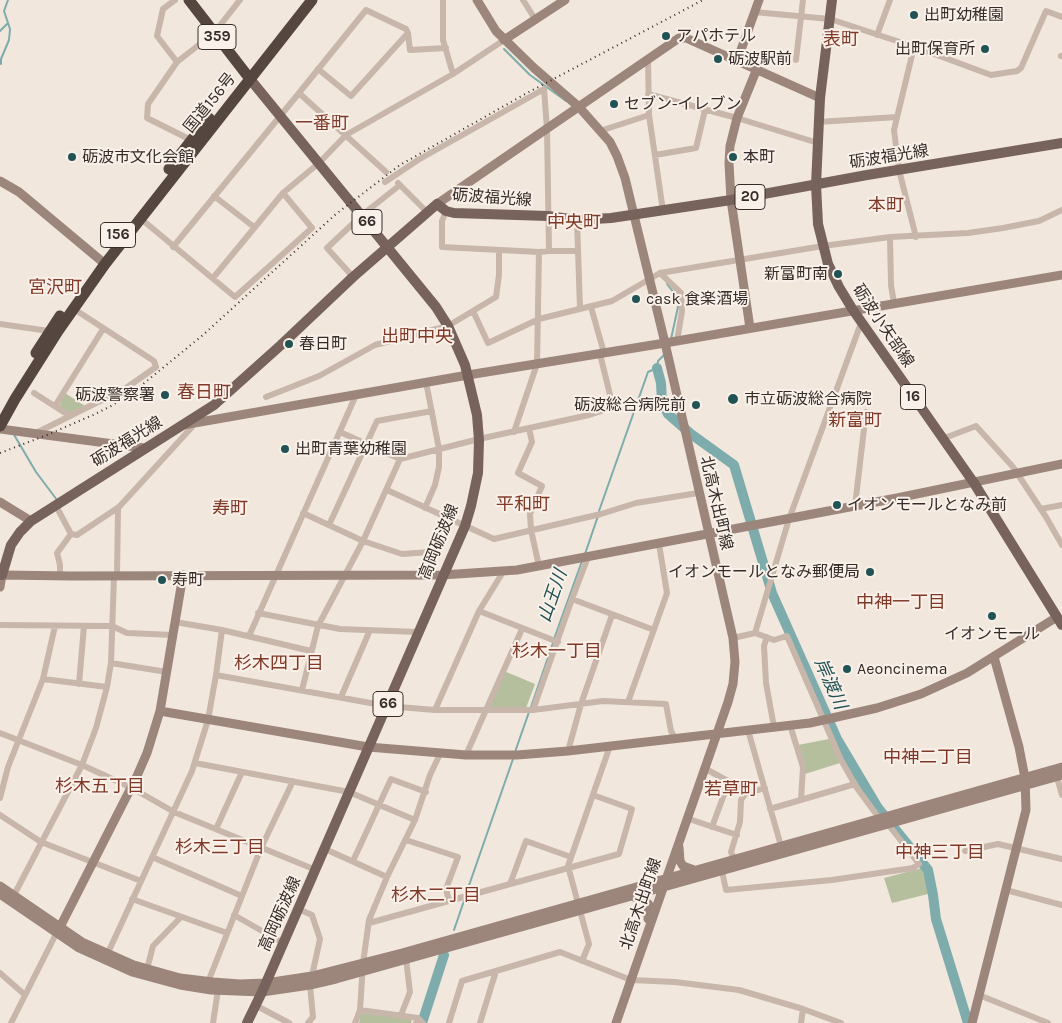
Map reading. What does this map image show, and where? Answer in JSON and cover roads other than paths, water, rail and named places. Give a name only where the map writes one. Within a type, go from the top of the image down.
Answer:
[{"type":"highway","name":"359","points":[[189,0],[248,76]]},
{"type":"highway","name":"国道156号","points":[[4,410],[74,309],[102,262],[140,218],[248,76],[302,0]]},
{"type":"highway","name":"国道156号","points":[[0,428],[4,410],[49,331],[191,140],[312,0]]},
{"type":"main road","name":"砺波小矢部線","points":[[832,0],[818,122],[816,185],[818,224],[823,246],[839,287],[861,323],[974,483],[1060,619]]},
{"type":"main road","name":"高岡砺波線","points":[[247,1023],[316,870],[442,575],[465,526],[478,472],[479,439],[477,415],[468,375],[459,349],[436,307],[248,76]]},
{"type":"main road","name":"砺波福光線","points":[[1,575],[11,545],[31,521],[144,448],[187,425],[214,405],[353,277],[437,204],[446,211],[454,213],[548,216],[577,220],[611,218],[731,200],[1062,143]]},
{"type":"street","points":[[175,0],[163,9],[157,36],[177,62]]},
{"type":"street","points":[[191,140],[148,118],[148,104],[177,62],[214,34],[240,0]]},
{"type":"street","points":[[443,0],[443,32],[453,74]]},
{"type":"street","name":"北高木出町線","points":[[478,0],[496,31],[504,40],[579,107],[610,142],[617,156],[665,343],[698,493],[733,638],[733,684],[728,702],[616,1023]]},
{"type":"street","points":[[523,0],[535,19]]},
{"type":"street","points":[[213,278],[283,192],[319,163],[346,135],[453,74],[565,0]]},
{"type":"street","points":[[737,61],[759,0]]},
{"type":"street","points":[[796,60],[803,0]]},
{"type":"street","points":[[876,35],[890,0]]},
{"type":"street","points":[[174,247],[279,115],[366,10],[406,29],[410,50],[446,48]]},
{"type":"street","points":[[754,12],[830,19],[991,75],[1017,71],[1021,68],[1046,11],[1062,17]]},
{"type":"street","points":[[318,69],[350,96],[408,33]]},
{"type":"street","points":[[437,204],[679,38],[686,38],[756,71],[820,98]]},
{"type":"street","points":[[914,47],[894,130],[899,170],[916,237]]},
{"type":"street","points":[[648,60],[649,114],[663,210]]},
{"type":"street","points":[[750,328],[731,200],[729,163],[730,146],[737,118],[756,71]]},
{"type":"street","points":[[385,182],[418,160],[544,89],[547,129],[549,252]]},
{"type":"street","points":[[298,93],[386,172]]},
{"type":"street","points":[[648,94],[737,118],[818,143]]},
{"type":"street","points":[[655,155],[696,148],[705,110]]},
{"type":"street","points":[[600,131],[649,114]]},
{"type":"street","points":[[818,122],[897,117]]},
{"type":"street","points":[[392,178],[428,212]]},
{"type":"street","points":[[0,181],[19,192],[102,262]]},
{"type":"street","points":[[353,277],[327,248],[362,215],[400,185]]},
{"type":"street","points":[[140,218],[236,297],[312,228],[283,192]]},
{"type":"street","points":[[214,196],[254,227]]},
{"type":"street","points":[[473,311],[488,343],[538,319],[612,301],[660,273],[890,237],[968,233],[1003,228],[1039,221],[1062,210]]},
{"type":"street","points":[[446,211],[442,221],[442,247],[539,252],[578,251]]},
{"type":"street","points":[[577,220],[580,309]]},
{"type":"street","points":[[890,237],[891,285],[894,303]]},
{"type":"street","points":[[266,397],[319,376],[374,345],[448,326],[496,297],[499,275],[499,250]]},
{"type":"street","points":[[514,432],[537,364],[539,252]]},
{"type":"street","points":[[660,273],[681,293],[682,311],[677,341]]},
{"type":"street","points":[[187,425],[426,382],[1062,275]]},
{"type":"street","points":[[340,432],[400,459],[604,410],[612,403],[590,306]]},
{"type":"street","points":[[35,433],[126,388],[156,367],[154,361],[74,309]]},
{"type":"street","points":[[755,632],[789,519],[861,323]]},
{"type":"street","points":[[1,326],[49,331]]},
{"type":"street","points":[[55,406],[104,329]]},
{"type":"street","points":[[425,508],[435,485],[439,468],[439,449],[426,382]]},
{"type":"street","points":[[34,393],[70,416]]},
{"type":"street","points":[[249,636],[356,395]]},
{"type":"street","points":[[329,525],[377,421],[432,412]]},
{"type":"street","points":[[855,506],[866,412]]},
{"type":"street","points":[[55,504],[70,534],[77,536],[118,508],[192,427],[187,425]]},
{"type":"street","points":[[942,439],[976,426],[1018,473],[1062,545]]},
{"type":"street","points":[[0,428],[144,448]]},
{"type":"street","points":[[528,428],[532,442],[518,473],[542,486],[530,514],[531,530],[539,566]]},
{"type":"street","points":[[302,690],[318,626],[346,576],[400,459]]},
{"type":"street","points":[[0,587],[1,575],[346,576],[503,572],[789,519],[1062,464]]},
{"type":"street","points":[[387,490],[494,539],[601,514],[636,503],[698,493]]},
{"type":"street","points":[[0,502],[31,521]]},
{"type":"street","points":[[1041,509],[1062,505]]},
{"type":"street","points":[[14,895],[82,765],[96,728],[107,688],[111,663],[118,508]]},
{"type":"street","points":[[303,513],[363,541],[402,554],[430,552],[445,518]]},
{"type":"street","points":[[60,576],[57,553],[70,534]]},
{"type":"street","points":[[628,702],[667,594],[659,544]]},
{"type":"street","points":[[533,710],[588,557]]},
{"type":"street","points":[[435,710],[479,611],[503,572]]},
{"type":"street","points":[[11,1023],[132,788],[147,753],[160,712],[182,576]]},
{"type":"street","points":[[572,599],[654,630]]},
{"type":"street","points":[[479,611],[558,642]]},
{"type":"street","points":[[258,613],[340,629],[418,632]]},
{"type":"street","points":[[568,750],[581,704],[612,615]]},
{"type":"street","points":[[160,712],[368,747],[440,754],[517,755],[610,746],[716,732],[790,725],[824,720],[877,708],[921,694],[967,673],[1060,619]]},
{"type":"street","points":[[175,622],[222,630],[311,651]]},
{"type":"street","points":[[0,625],[112,626],[127,632],[173,635]]},
{"type":"street","points":[[0,798],[8,767],[43,678],[55,626]]},
{"type":"street","points":[[79,684],[84,626]]},
{"type":"street","points":[[466,755],[522,629]]},
{"type":"street","points":[[106,957],[195,763],[208,720],[222,630]]},
{"type":"street","points":[[340,697],[370,630]]},
{"type":"street","points":[[733,638],[755,632],[774,640],[788,636],[841,760],[855,784],[880,818]]},
{"type":"street","points":[[767,637],[764,646],[766,684],[774,727]]},
{"type":"street","points":[[973,1022],[1026,810],[1025,782],[1019,747],[994,657]]},
{"type":"street","points":[[111,663],[167,672]]},
{"type":"street","points":[[216,675],[387,706],[435,710],[533,710],[604,701],[666,704],[671,731],[675,738]]},
{"type":"street","points":[[43,678],[107,688]]},
{"type":"street","points":[[790,725],[802,767],[801,800]]},
{"type":"street","points":[[748,730],[781,846]]},
{"type":"street","points":[[0,733],[82,765],[132,788],[174,812],[316,870]]},
{"type":"street","points":[[582,961],[589,944],[569,868],[571,857],[610,746]]},
{"type":"street","points":[[355,1023],[360,1010],[369,923],[415,820],[430,776],[440,754]]},
{"type":"street","points":[[195,763],[349,792],[415,820]]},
{"type":"street","points":[[704,768],[750,793]]},
{"type":"street","points":[[216,829],[242,772]]},
{"type":"street","points":[[106,957],[152,978],[180,985],[218,990],[311,981],[664,883],[722,871],[888,824],[1059,772],[1062,795]]},
{"type":"street","points":[[353,861],[392,779],[426,792]]},
{"type":"street","points":[[208,982],[261,848],[293,781]]},
{"type":"street","points":[[712,826],[729,781]]},
{"type":"street","points":[[363,967],[406,960],[580,907],[630,897],[696,870],[734,859],[880,818],[1025,782]]},
{"type":"street","points":[[770,809],[855,784]]},
{"type":"street","points":[[734,859],[732,852],[740,822],[742,800],[745,794],[765,788]]},
{"type":"street","points":[[369,923],[619,854],[632,810],[592,795]]},
{"type":"street","points":[[0,815],[41,842],[141,881]]},
{"type":"street","points":[[686,818],[737,835]]},
{"type":"street","points":[[722,871],[726,890],[832,880],[914,868],[919,864],[888,824]]},
{"type":"street","points":[[683,828],[678,852],[680,861],[683,866],[696,870]]},
{"type":"street","points":[[406,840],[458,857],[446,889],[448,901]]},
{"type":"street","points":[[510,884],[526,841],[571,857]]},
{"type":"street","points":[[965,852],[998,844],[1062,859]]},
{"type":"street","points":[[325,849],[388,877]]},
{"type":"street","points":[[152,857],[242,896]]},
{"type":"street","points":[[0,886],[14,895],[79,948],[180,978],[264,987]]},
{"type":"street","points":[[1006,890],[1062,905]]},
{"type":"street","points":[[0,894],[58,930]]},
{"type":"street","points":[[630,897],[644,899],[648,905],[649,914],[644,939]]},
{"type":"street","points":[[132,899],[227,933]]},
{"type":"street","points":[[298,909],[312,915],[320,939],[311,981],[313,1017],[308,1023]]},
{"type":"street","points":[[234,915],[283,943]]},
{"type":"street","points":[[147,969],[153,946],[181,917]]},
{"type":"street","points":[[449,1023],[462,981],[560,952],[631,980],[675,982],[739,990],[803,1009],[841,1023]]},
{"type":"street","points":[[401,1015],[410,992],[406,960]]},
{"type":"street","points":[[480,1023],[496,971]]},
{"type":"street","points":[[0,973],[25,994]]},
{"type":"street","points":[[213,1023],[218,990]]},
{"type":"street","points":[[979,995],[1048,1023]]},
{"type":"street","points":[[255,1005],[289,1023]]},
{"type":"street","points":[[801,1023],[803,1009]]},
{"type":"street","points":[[360,1010],[401,1015],[424,1023]]},
{"type":"waterway","points":[[1,64],[1,59],[9,40],[10,29],[4,11],[8,0]]},
{"type":"waterway","points":[[0,31],[8,23]]},
{"type":"waterway","points":[[504,49],[530,75],[566,101]]},
{"type":"waterway","name":"山王川","points":[[667,284],[677,297],[678,307],[671,339]]},
{"type":"waterway","name":"山王川","points":[[599,511],[648,372],[657,368],[658,361],[664,355]]},
{"type":"waterway","name":"岸渡川","points":[[657,368],[661,383],[662,402],[668,414],[691,434],[734,465],[772,593],[837,739],[878,808],[928,870],[936,919],[968,1023]]},
{"type":"waterway","points":[[13,433],[36,472],[57,500]]},
{"type":"waterway","name":"山王川","points":[[585,554],[598,516]]},
{"type":"waterway","name":"山王川","points":[[554,639],[582,561]]},
{"type":"waterway","name":"山王川","points":[[531,707],[553,643]]},
{"type":"waterway","name":"山王川","points":[[515,752],[529,712]]},
{"type":"waterway","name":"山王川","points":[[466,894],[513,759]]},
{"type":"waterway","name":"山王川","points":[[454,930],[465,898]]},
{"type":"waterway","name":"山王川","points":[[422,1023],[444,955]]},
{"type":"railway","points":[[0,453],[93,415],[137,389],[203,335],[336,214],[400,165],[527,93],[703,0]]},
{"type":"place","name":"出町幼稚園","points":[[914,15]]},
{"type":"place","name":"アパホテル","points":[[666,36]]},
{"type":"place","name":"出町保育所","points":[[985,49]]},
{"type":"place","name":"砺波駅前","points":[[718,59]]},
{"type":"place","name":"セブン-イレブン","points":[[614,104]]},
{"type":"place","name":"砺波市文化会館","points":[[72,157]]},
{"type":"place","name":"本町","points":[[733,157]]},
{"type":"place","name":"新富町南","points":[[838,274]]},
{"type":"place","name":"cask 食楽酒場","points":[[636,299]]},
{"type":"place","name":"春日町","points":[[289,344]]},
{"type":"place","name":"砺波警察署","points":[[165,395]]},
{"type":"place","name":"市立砺波総合病院","points":[[733,399]]},
{"type":"place","name":"砺波総合病院前","points":[[696,405]]},
{"type":"place","name":"出町青葉幼稚園","points":[[285,449]]},
{"type":"place","name":"イオンモールとなみ前","points":[[837,505]]},
{"type":"place","name":"イオンモールとなみ郵便局","points":[[870,572]]},
{"type":"place","name":"寿町","points":[[162,580]]},
{"type":"place","name":"イオンモール","points":[[992,616]]},
{"type":"place","name":"Aeoncinema","points":[[847,669]]},
{"type":"district","name":"表町","points":[[841,40]]},
{"type":"district","name":"一番町","points":[[322,124]]},
{"type":"district","name":"本町","points":[[886,206]]},
{"type":"district","name":"中央町","points":[[574,223]]},
{"type":"district","name":"宮沢町","points":[[55,288]]},
{"type":"district","name":"出町中央","points":[[417,337]]},
{"type":"district","name":"春日町","points":[[204,393]]},
{"type":"district","name":"新富町","points":[[855,421]]},
{"type":"district","name":"平和町","points":[[523,505]]},
{"type":"district","name":"寿町","points":[[230,509]]},
{"type":"district","name":"中神一丁目","points":[[901,603]]},
{"type":"district","name":"杉木一丁目","points":[[557,652]]},
{"type":"district","name":"杉木四丁目","points":[[279,664]]},
{"type":"district","name":"中神二丁目","points":[[928,758]]},
{"type":"district","name":"杉木五丁目","points":[[100,787]]},
{"type":"district","name":"若草町","points":[[731,790]]},
{"type":"district","name":"杉木三丁目","points":[[220,848]]},
{"type":"district","name":"中神三丁目","points":[[940,853]]},
{"type":"district","name":"杉木二丁目","points":[[436,896]]}]
